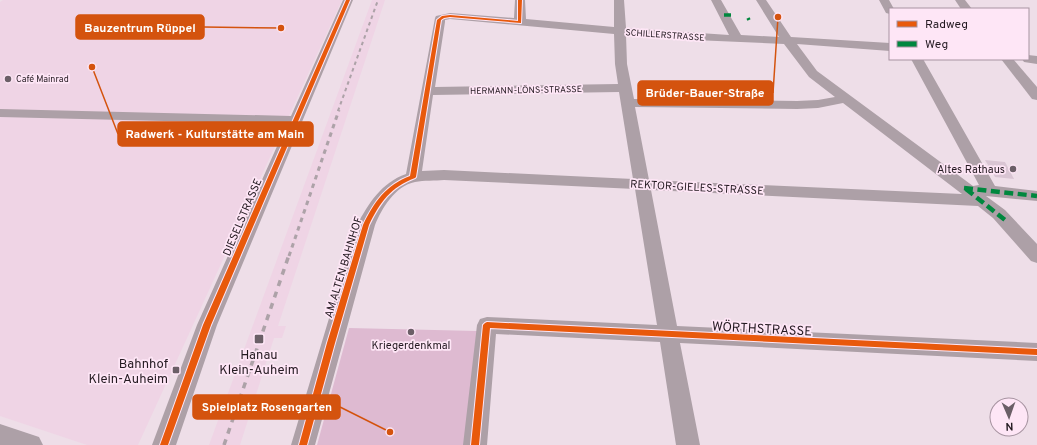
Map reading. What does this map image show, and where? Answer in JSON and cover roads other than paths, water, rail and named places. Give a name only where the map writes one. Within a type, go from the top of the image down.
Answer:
[{"type":"street","name":"DIESELSTRASSE","points":[[164,445],[207,325],[348,0]]},
{"type":"street","points":[[520,0],[520,22]]},
{"type":"street","points":[[619,0],[621,31],[620,56],[688,445]]},
{"type":"street","points":[[716,0],[737,39]]},
{"type":"street","points":[[760,0],[813,74],[964,188],[986,196]]},
{"type":"street","points":[[884,0],[889,9]]},
{"type":"street","points":[[960,0],[966,8]]},
{"type":"street","name":"SCHILLERSTRASSE","points":[[427,91],[438,22],[440,18],[450,16],[621,31],[889,47]]},
{"type":"street","points":[[918,60],[986,196],[1037,256]]},
{"type":"street","points":[[1008,60],[1037,96]]},
{"type":"street","points":[[412,177],[427,91]]},
{"type":"street","name":"HERMANN-LÖNS-STRASSE","points":[[427,91],[627,96],[797,105],[818,104],[846,99]]},
{"type":"street","points":[[0,113],[295,120]]},
{"type":"street","name":"REKTOR-GIELES-STRASSE","points":[[412,177],[440,175],[642,184],[986,196],[1037,196]]},
{"type":"street","name":"AM ALTEN BAHNHOF","points":[[303,445],[366,224],[374,208],[385,194],[401,181],[412,177]]},
{"type":"street","name":"WÖRTHSTRASSE","points":[[475,445],[487,325],[1037,352]]},
{"type":"street","points":[[0,435],[31,445]]},
{"type":"railway","points":[[338,111],[378,0]]},
{"type":"railway","points":[[289,256],[339,110]]},
{"type":"railway","points":[[224,445],[289,255]]},
{"type":"place","name":"Brüder-Bauer-Straße","points":[[778,17]]},
{"type":"place","name":"Bauzentrum Rüppel","points":[[281,28]]},
{"type":"place","name":"Radwerk - Kulturstätte am Main","points":[[92,67]]},
{"type":"place","name":"Café Mainrad","points":[[8,79]]},
{"type":"place","name":"Altes Rathaus","points":[[1013,169]]},
{"type":"place","name":"Kriegerdenkmal","points":[[411,332]]},
{"type":"place","name":"Hanau Klein-Auheim","points":[[259,339]]},
{"type":"place","name":"Bahnhof Klein-Auheim","points":[[176,370]]},
{"type":"place","name":"Spielplatz Rosengarten","points":[[390,432]]}]
